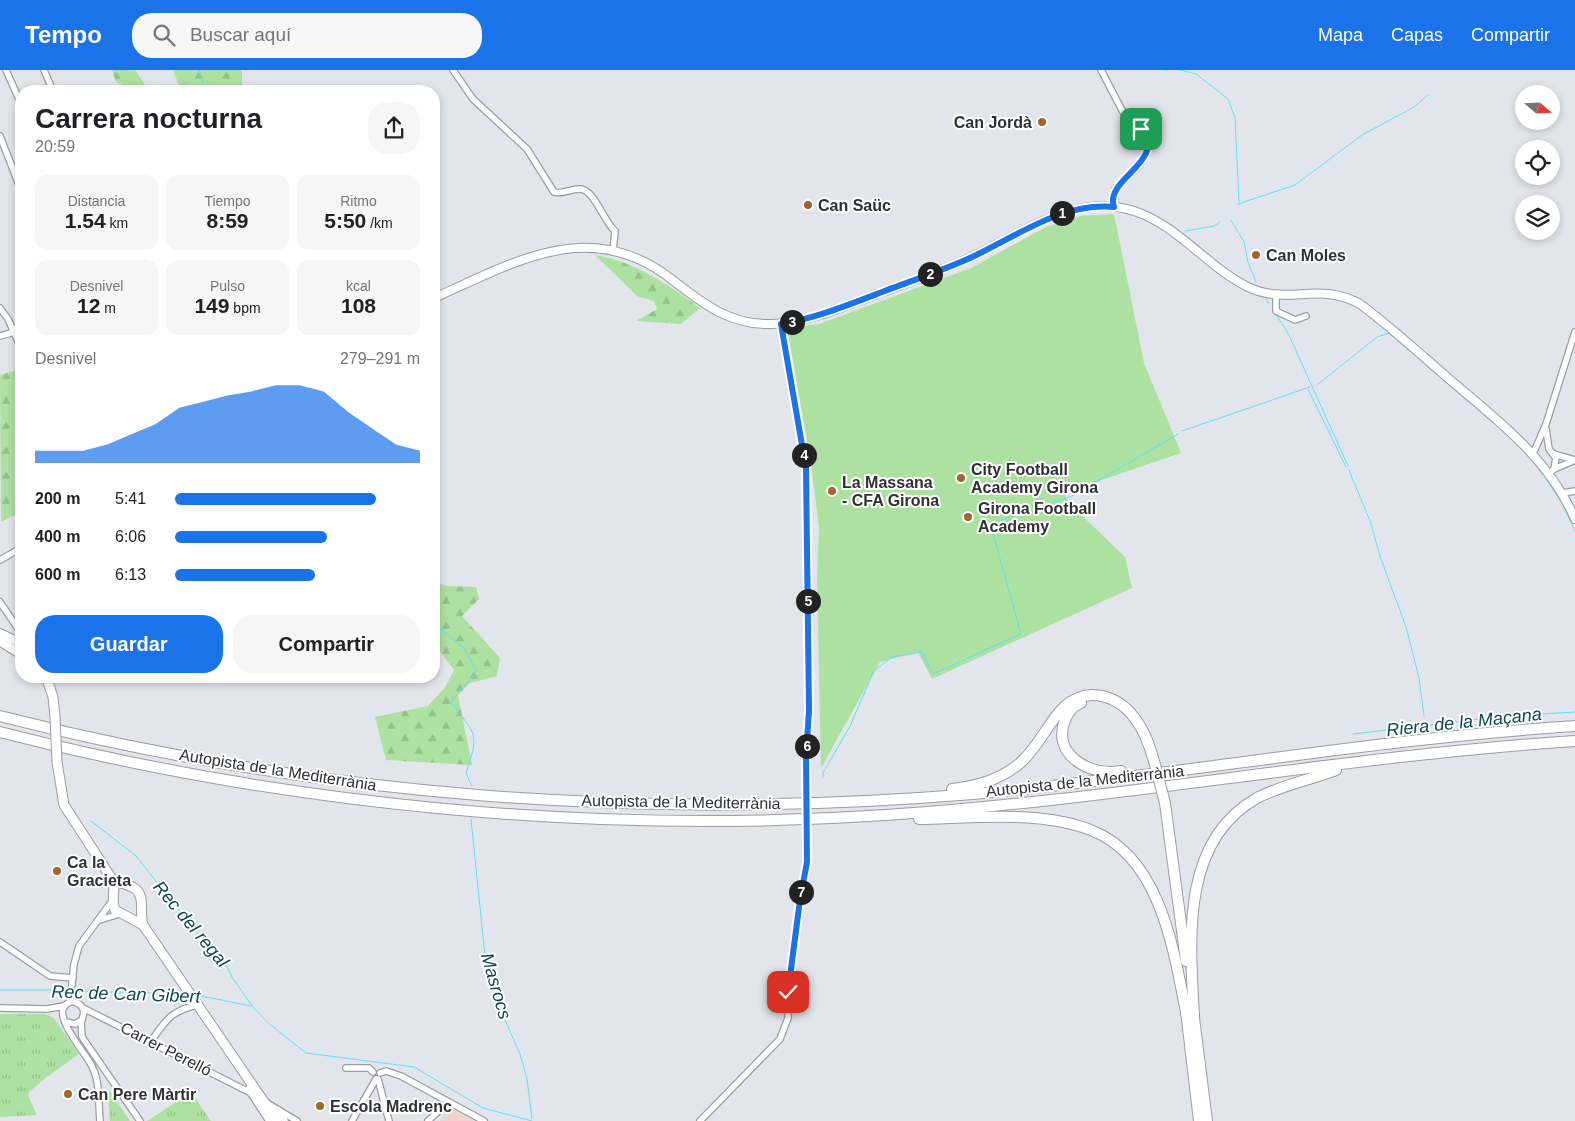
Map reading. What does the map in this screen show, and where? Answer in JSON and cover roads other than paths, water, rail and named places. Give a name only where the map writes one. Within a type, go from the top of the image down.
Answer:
[{"type":"highway","points":[[815,803],[840,796],[947,789],[987,782],[1002,776],[1025,758],[1066,706],[1081,697],[1089,695],[1106,696],[1126,708],[1139,724],[1152,762],[1162,804],[1190,1016],[1207,1121]]},
{"type":"highway","points":[[1152,762],[1135,727],[1116,706],[1101,700],[1092,700],[1078,704],[1068,715],[1062,735],[1065,749],[1076,761],[1093,770],[1111,773],[1210,760],[1253,762]]},
{"type":"highway","name":"Autopista de la Mediterrània","points":[[0,716],[196,758],[393,787],[478,795],[620,804],[815,803],[973,794],[1253,762],[1467,734],[1575,726]]},
{"type":"highway","name":"Autopista de la Mediterrània","points":[[0,732],[141,764],[224,779],[334,795],[453,808],[581,817],[672,820],[756,820],[881,816],[1121,794],[1416,756],[1575,741]]},
{"type":"highway","points":[[1199,1121],[1190,1016],[1191,959],[1195,898],[1204,862],[1214,840],[1225,826],[1252,802],[1278,788],[1348,766],[1416,756]]},
{"type":"highway","points":[[881,816],[920,820],[970,818],[1046,821],[1084,828],[1112,842],[1137,867],[1158,906],[1190,1016]]},
{"type":"main road","points":[[0,637],[15,645]]},
{"type":"main road","points":[[0,637],[15,649]]},
{"type":"main road","points":[[43,683],[55,713]]},
{"type":"main road","points":[[49,683],[55,713],[56,762],[64,805],[112,879],[113,907],[123,915],[143,925]]},
{"type":"main road","points":[[112,879],[134,888],[140,894],[143,925],[277,1121]]},
{"type":"main road","points":[[114,897],[120,889],[128,886]]},
{"type":"main road","points":[[123,915],[136,914],[140,909]]},
{"type":"street","points":[[0,72],[6,70],[15,90]]},
{"type":"street","points":[[44,70],[50,85]]},
{"type":"street","points":[[452,70],[473,100],[527,149],[554,192],[558,194],[580,189],[588,192],[615,231],[612,251]]},
{"type":"street","points":[[1101,70],[1124,114],[1141,129],[1147,138],[1145,156],[1138,167],[1115,189],[1114,207]]},
{"type":"street","points":[[0,136],[15,175]]},
{"type":"street","points":[[440,295],[539,253],[578,247],[612,251],[656,268],[718,314],[747,322],[781,324],[816,317],[910,282],[970,258],[1058,214],[1087,207],[1114,207],[1148,217],[1238,281],[1258,292],[1276,295],[1326,292],[1344,296],[1360,304],[1535,452],[1552,471],[1575,518]]},
{"type":"street","points":[[1276,295],[1276,311],[1296,320],[1306,316]]},
{"type":"street","points":[[0,308],[15,334]]},
{"type":"street","points":[[700,1121],[780,1039],[787,1025],[789,978],[807,862],[806,788],[809,711],[806,468],[781,324]]},
{"type":"street","points":[[0,336],[11,333],[13,329]]},
{"type":"street","points":[[1535,452],[1546,424],[1575,332]]},
{"type":"street","points":[[1546,424],[1546,436],[1556,458],[1552,471]]},
{"type":"street","points":[[1535,452],[1542,448],[1575,461]]},
{"type":"street","points":[[1552,471],[1575,461]]},
{"type":"street","points":[[1563,493],[1575,491]]},
{"type":"street","points":[[0,560],[15,551]]},
{"type":"street","points":[[0,602],[15,624]]},
{"type":"street","points":[[0,637],[15,641]]},
{"type":"street","points":[[73,1002],[73,980],[79,946],[85,935],[98,921],[114,897]]},
{"type":"street","points":[[98,921],[123,915]]},
{"type":"street","points":[[0,942],[50,976],[73,980]]},
{"type":"street","points":[[0,1008],[47,1009],[64,1006],[73,1002]]},
{"type":"street","points":[[73,1002],[83,1008],[84,1014],[81,1022],[82,1037],[140,1121]]},
{"type":"street","points":[[151,1041],[166,1018],[195,1002]]},
{"type":"street","points":[[62,1015],[64,1006]]},
{"type":"street","name":"Carrer Perelló","points":[[83,1008],[249,1092]]},
{"type":"street","points":[[47,1009],[62,1015],[68,1030],[91,1063],[97,1077],[100,1121]]},
{"type":"street","points":[[66,1022],[75,1024],[81,1022]]},
{"type":"street","points":[[346,1068],[369,1068],[377,1076],[389,1121]]},
{"type":"street","points":[[352,1121],[377,1076],[386,1071],[401,1076],[484,1121]]},
{"type":"street","points":[[248,1080],[249,1092],[266,1120]]},
{"type":"street","points":[[263,1101],[297,1121]]},
{"type":"street","points":[[428,1121],[448,1102]]},
{"type":"street","points":[[277,1109],[285,1121]]},
{"type":"waterway","name":"Masrocs","points":[[199,70],[204,85]]},
{"type":"waterway","points":[[1180,70],[1196,74],[1228,99],[1235,117],[1239,202]]},
{"type":"waterway","points":[[1238,204],[1295,185],[1362,135],[1414,107],[1428,95]]},
{"type":"waterway","points":[[1231,220],[1244,242],[1248,262],[1256,282]]},
{"type":"waterway","points":[[1185,231],[1214,226],[1220,222]]},
{"type":"waterway","points":[[1266,299],[1269,304]]},
{"type":"waterway","points":[[1275,313],[1288,333],[1348,466]]},
{"type":"waterway","points":[[1317,385],[1377,337],[1389,333],[1470,403]]},
{"type":"waterway","points":[[1182,431],[1310,387]]},
{"type":"waterway","points":[[1308,389],[1346,467]]},
{"type":"waterway","points":[[1475,407],[1518,444]]},
{"type":"waterway","points":[[823,778],[823,773],[850,726],[874,671],[892,657],[922,652],[933,674],[1021,634],[992,530],[992,523],[1072,496],[1178,434]]},
{"type":"waterway","points":[[1532,460],[1543,475]]},
{"type":"waterway","points":[[1349,470],[1370,521],[1381,559],[1406,627],[1419,678],[1424,716]]},
{"type":"waterway","points":[[1547,480],[1563,505],[1575,532]]},
{"type":"waterway","name":"Masrocs","points":[[440,629],[463,647],[477,671],[451,702],[473,735],[473,749],[466,773],[472,786]]},
{"type":"waterway","name":"Riera de la Maçana","points":[[1353,734],[1506,716],[1575,712]]},
{"type":"waterway","name":"Masrocs","points":[[471,819],[486,966],[501,1011],[520,1054],[527,1079],[532,1119]]},
{"type":"waterway","name":"Rec del regal","points":[[91,821],[136,856],[193,928],[220,953],[232,977],[252,1006],[268,1023],[306,1053],[414,1067],[483,1108],[532,1121]]},
{"type":"waterway","name":"Rec de Can Gibert","points":[[0,990],[69,990]]},
{"type":"waterway","name":"Rec de Can Gibert","points":[[73,991],[187,994]]},
{"type":"waterway","name":"Rec de Can Gibert","points":[[196,995],[251,1006]]},
{"type":"place","name":"Can Jordà","points":[[1042,122]]},
{"type":"place","name":"Can Saüc","points":[[808,205]]},
{"type":"place","name":"Can Moles","points":[[1256,255]]},
{"type":"place","name":"City Football Academy Girona","points":[[961,478]]},
{"type":"place","name":"La Massana - CFA Girona","points":[[832,491]]},
{"type":"place","name":"Girona Football Academy","points":[[968,517]]},
{"type":"place","name":"Ca la Gracieta","points":[[57,871]]},
{"type":"place","name":"Can Pere Màrtir","points":[[68,1094]]},
{"type":"place","name":"Escola Madrenc","points":[[320,1106]]}]
